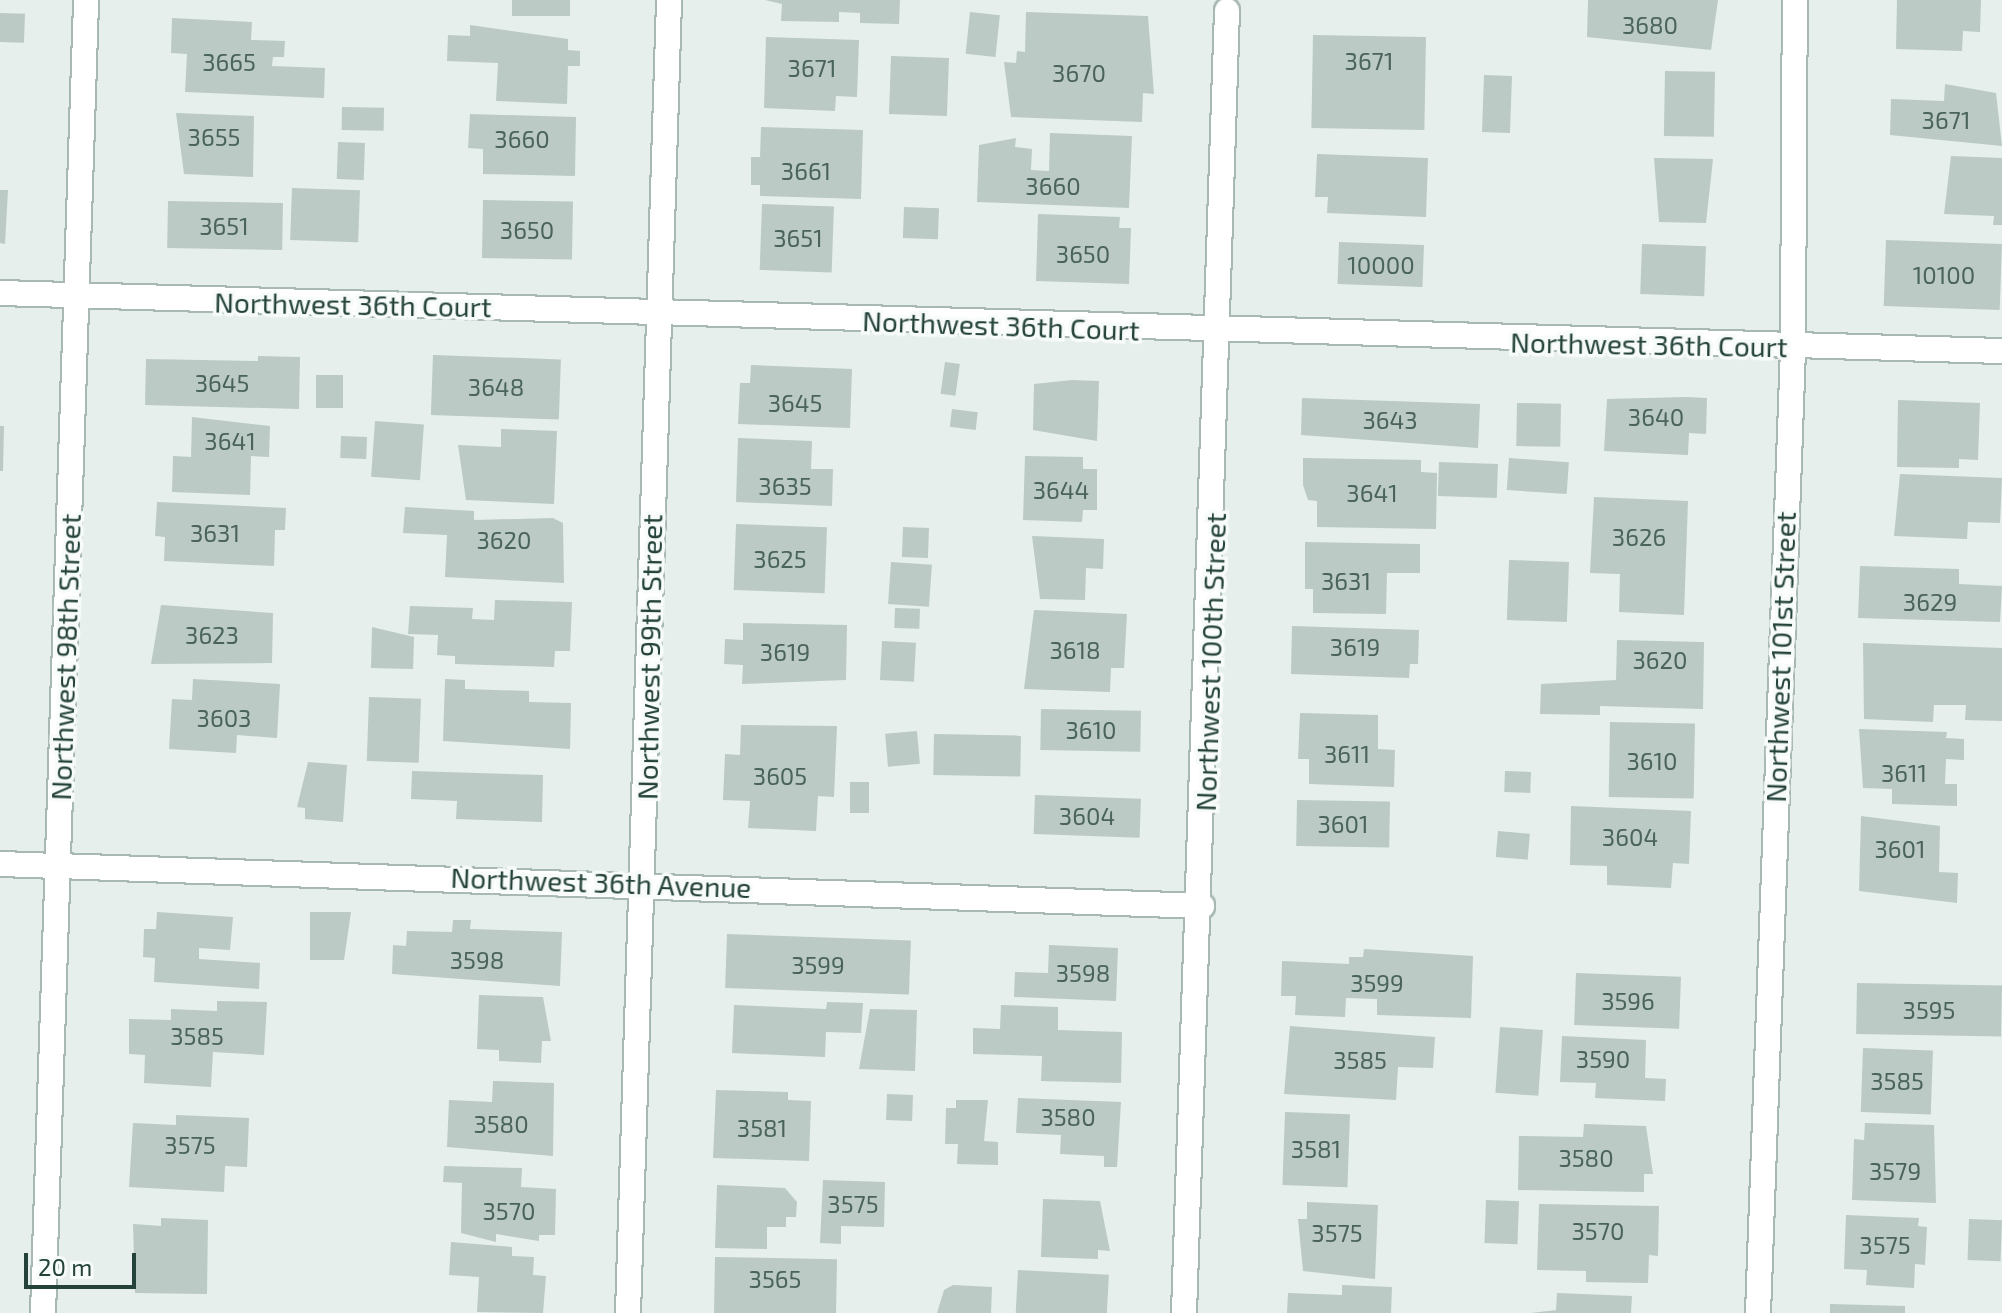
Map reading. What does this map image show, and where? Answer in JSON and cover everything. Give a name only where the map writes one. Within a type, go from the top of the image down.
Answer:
[{"type":"street","name":"Northwest 98th Street","points":[[43,1313],[86,0]]},
{"type":"street","name":"Northwest 99th Street","points":[[628,1313],[669,0]]},
{"type":"street","name":"Northwest 101st Street","points":[[1758,1313],[1793,347],[1795,0]]},
{"type":"street","name":"Northwest 100th Street","points":[[1184,1313],[1202,906],[1221,334],[1227,11]]},
{"type":"street","name":"Northwest 36th Court","points":[[0,293],[658,311],[1221,334],[2002,351]]},
{"type":"street","name":"Northwest 36th Avenue","points":[[0,864],[643,882],[1202,906]]},
{"type":"building","points":[[512,0],[570,0],[570,16],[512,16]]},
{"type":"building","points":[[765,0],[900,0],[899,24],[860,23],[860,13],[839,12],[839,22],[781,21],[782,4]]},
{"type":"building","points":[[1588,0],[1718,0],[1711,50],[1587,37]]},
{"type":"building","points":[[1897,0],[1981,0],[1980,32],[1963,31],[1962,51],[1896,49]]},
{"type":"building","points":[[970,12],[1000,15],[995,57],[966,54]]},
{"type":"building","points":[[1026,12],[1148,16],[1154,94],[1143,93],[1142,122],[1011,117],[1004,62],[1016,63],[1017,51],[1025,52]]},
{"type":"building","points":[[0,13],[25,14],[24,43],[0,42]]},
{"type":"building","points":[[172,18],[252,22],[251,40],[285,41],[284,57],[273,57],[272,66],[325,68],[324,98],[185,92],[187,54],[171,53]]},
{"type":"building","points":[[470,25],[568,39],[568,50],[580,51],[580,66],[568,66],[567,104],[496,101],[498,63],[447,61],[448,35],[470,36]]},
{"type":"building","points":[[1313,35],[1426,37],[1424,130],[1311,128]]},
{"type":"building","points":[[766,37],[859,40],[857,97],[836,96],[835,111],[764,108]]},
{"type":"building","points":[[891,56],[949,58],[947,116],[889,114]]},
{"type":"building","points":[[1665,71],[1715,72],[1714,137],[1664,136]]},
{"type":"building","points":[[1484,75],[1512,76],[1510,133],[1482,132]]},
{"type":"building","points":[[1945,84],[1996,93],[2002,146],[1890,135],[1891,99],[1944,101]]},
{"type":"building","points":[[342,107],[384,108],[384,131],[342,130]]},
{"type":"building","points":[[176,113],[254,116],[253,177],[184,174]]},
{"type":"building","points":[[470,114],[576,117],[575,176],[483,174],[483,149],[468,148]]},
{"type":"building","points":[[761,127],[863,130],[861,199],[760,196],[760,185],[751,185],[751,157],[760,157]]},
{"type":"building","points":[[1050,133],[1132,136],[1129,208],[977,202],[979,145],[1016,138],[1015,147],[1032,149],[1031,170],[1049,171]]},
{"type":"building","points":[[338,142],[365,143],[364,180],[337,179]]},
{"type":"building","points":[[1317,154],[1428,158],[1426,217],[1327,213],[1328,197],[1315,197]]},
{"type":"building","points":[[1951,156],[2002,158],[2002,225],[1993,225],[1994,216],[1944,214]]},
{"type":"building","points":[[1654,158],[1713,159],[1706,223],[1659,222]]},
{"type":"building","points":[[292,188],[360,190],[358,242],[290,240]]},
{"type":"building","points":[[0,190],[8,190],[5,244],[0,243]]},
{"type":"building","points":[[483,200],[573,202],[572,260],[482,258]]},
{"type":"building","points":[[168,201],[283,203],[282,250],[167,248]]},
{"type":"building","points":[[762,204],[834,207],[832,272],[760,270]]},
{"type":"building","points":[[904,207],[939,208],[938,239],[903,238]]},
{"type":"building","points":[[1038,214],[1120,217],[1119,228],[1131,228],[1129,284],[1036,281]]},
{"type":"building","points":[[1886,240],[2002,244],[2000,310],[1884,306]]},
{"type":"building","points":[[1339,242],[1424,245],[1422,287],[1338,284]]},
{"type":"building","points":[[1642,244],[1706,246],[1704,296],[1640,294]]},
{"type":"building","points":[[433,355],[561,359],[559,419],[431,415]]},
{"type":"building","points":[[258,356],[300,357],[299,409],[145,405],[146,359],[258,361]]},
{"type":"building","points":[[945,362],[960,364],[955,396],[941,394]]},
{"type":"building","points":[[751,365],[852,369],[850,428],[738,424],[740,383],[750,383]]},
{"type":"building","points":[[316,375],[343,375],[343,408],[316,408]]},
{"type":"building","points":[[1099,381],[1097,441],[1033,430],[1034,384]]},
{"type":"building","points":[[1302,398],[1480,404],[1478,448],[1301,435]]},
{"type":"building","points":[[1707,398],[1706,434],[1689,433],[1688,455],[1604,451],[1607,399]]},
{"type":"building","points":[[1898,400],[1980,403],[1978,460],[1959,459],[1959,468],[1897,467]]},
{"type":"building","points":[[1517,403],[1561,404],[1560,447],[1516,446]]},
{"type":"building","points":[[952,409],[978,412],[976,430],[950,427]]},
{"type":"building","points":[[192,417],[270,426],[269,457],[251,456],[250,495],[172,492],[173,456],[191,457]]},
{"type":"building","points":[[375,421],[424,424],[420,480],[371,477]]},
{"type":"building","points":[[0,426],[4,426],[3,471],[0,471]]},
{"type":"building","points":[[501,429],[557,431],[554,504],[466,500],[458,445],[501,447]]},
{"type":"building","points":[[341,436],[367,437],[366,459],[340,458]]},
{"type":"building","points":[[738,438],[812,441],[811,469],[833,469],[832,506],[736,502]]},
{"type":"building","points":[[1025,456],[1083,457],[1083,469],[1097,469],[1097,510],[1083,510],[1082,522],[1023,520]]},
{"type":"building","points":[[1303,458],[1421,460],[1421,472],[1437,473],[1436,529],[1317,527],[1317,501],[1308,500],[1303,485]]},
{"type":"building","points":[[1509,458],[1569,462],[1567,494],[1507,490]]},
{"type":"building","points":[[1439,462],[1498,464],[1497,498],[1438,496]]},
{"type":"building","points":[[1900,474],[2002,478],[2000,523],[1968,522],[1967,539],[1894,536]]},
{"type":"building","points":[[1594,497],[1688,501],[1684,615],[1619,612],[1620,574],[1590,573]]},
{"type":"building","points":[[157,502],[286,508],[285,530],[275,530],[274,566],[164,561],[165,537],[155,536]]},
{"type":"building","points":[[405,507],[474,511],[474,520],[553,518],[563,523],[564,583],[445,577],[447,535],[403,533]]},
{"type":"building","points":[[736,524],[827,527],[825,593],[734,590]]},
{"type":"building","points":[[903,527],[929,528],[928,558],[902,557]]},
{"type":"building","points":[[1032,536],[1104,539],[1103,569],[1086,568],[1085,600],[1040,599]]},
{"type":"building","points":[[1305,542],[1420,544],[1420,573],[1387,573],[1386,614],[1313,613],[1313,589],[1305,589]]},
{"type":"building","points":[[1509,560],[1569,562],[1567,622],[1507,620]]},
{"type":"building","points":[[891,562],[932,565],[929,607],[888,604]]},
{"type":"building","points":[[1860,566],[1959,569],[1959,584],[2002,586],[2000,622],[1858,618]]},
{"type":"building","points":[[495,600],[572,602],[570,651],[555,651],[554,667],[455,664],[455,656],[437,655],[438,635],[408,634],[410,606],[473,608],[472,619],[494,620]]},
{"type":"building","points":[[161,605],[273,613],[272,663],[151,664]]},
{"type":"building","points":[[895,608],[920,609],[919,629],[894,628]]},
{"type":"building","points":[[1034,610],[1127,614],[1124,668],[1111,668],[1110,692],[1024,689]]},
{"type":"building","points":[[743,623],[847,625],[846,680],[742,684],[743,665],[724,664],[725,639],[743,640]]},
{"type":"building","points":[[1292,626],[1419,630],[1418,664],[1410,664],[1409,678],[1291,674]]},
{"type":"building","points":[[372,627],[414,637],[413,669],[371,668]]},
{"type":"building","points":[[1617,640],[1704,642],[1703,709],[1600,706],[1600,715],[1540,714],[1541,684],[1616,680]]},
{"type":"building","points":[[882,641],[916,643],[914,682],[880,680]]},
{"type":"building","points":[[1863,643],[2002,648],[2002,721],[1965,720],[1966,705],[1934,705],[1933,722],[1864,719]]},
{"type":"building","points":[[193,679],[280,684],[277,738],[237,735],[236,753],[169,749],[172,699],[192,700]]},
{"type":"building","points":[[445,679],[465,680],[465,689],[529,691],[529,702],[571,703],[570,749],[443,741]]},
{"type":"building","points":[[369,697],[421,699],[419,763],[367,761]]},
{"type":"building","points":[[1041,709],[1141,711],[1140,752],[1040,750]]},
{"type":"building","points":[[1300,713],[1378,715],[1378,749],[1395,750],[1394,787],[1309,784],[1309,759],[1298,759]]},
{"type":"building","points":[[1610,722],[1695,723],[1694,798],[1609,797]]},
{"type":"building","points":[[741,725],[837,726],[834,797],[818,796],[816,831],[748,828],[750,801],[723,800],[725,754],[740,755]]},
{"type":"building","points":[[1859,729],[1947,732],[1946,738],[1964,739],[1964,760],[1946,759],[1945,784],[1957,784],[1957,806],[1892,804],[1892,789],[1863,788]]},
{"type":"building","points":[[917,731],[920,764],[888,767],[885,734]]},
{"type":"building","points":[[934,734],[1021,736],[1020,777],[933,775]]},
{"type":"building","points":[[308,762],[347,765],[343,822],[305,819],[305,808],[297,807]]},
{"type":"building","points":[[412,771],[543,775],[542,822],[456,819],[457,801],[411,799]]},
{"type":"building","points":[[1505,771],[1531,772],[1530,793],[1504,792]]},
{"type":"building","points":[[850,782],[869,782],[869,813],[850,813]]},
{"type":"building","points":[[1035,795],[1141,799],[1140,838],[1034,834]]},
{"type":"building","points":[[1297,800],[1390,802],[1389,848],[1296,846]]},
{"type":"building","points":[[1571,806],[1691,811],[1689,864],[1673,863],[1671,888],[1607,885],[1607,866],[1570,865]]},
{"type":"building","points":[[1861,816],[1940,826],[1939,872],[1958,873],[1957,903],[1859,891]]},
{"type":"building","points":[[1498,831],[1530,834],[1528,860],[1496,857]]},
{"type":"building","points":[[157,912],[233,917],[230,950],[199,948],[199,959],[260,963],[259,989],[154,982],[155,958],[143,957],[144,929],[156,929]]},
{"type":"building","points":[[310,912],[351,912],[344,960],[310,960]]},
{"type":"building","points":[[453,920],[471,920],[470,929],[562,932],[560,986],[392,974],[393,945],[406,946],[407,931],[452,932]]},
{"type":"building","points":[[727,934],[911,940],[909,994],[725,988]]},
{"type":"building","points":[[1049,945],[1118,948],[1116,1001],[1014,997],[1015,972],[1048,973]]},
{"type":"building","points":[[1364,949],[1473,956],[1471,1018],[1377,1015],[1377,999],[1346,998],[1345,1017],[1295,1015],[1296,996],[1281,996],[1282,961],[1349,964],[1349,957],[1363,957]]},
{"type":"building","points":[[1576,973],[1681,977],[1679,1029],[1574,1025]]},
{"type":"building","points":[[1857,983],[2002,986],[2001,1037],[1856,1034]]},
{"type":"building","points":[[479,995],[543,997],[551,1041],[542,1041],[541,1063],[499,1061],[499,1050],[477,1049]]},
{"type":"building","points":[[217,1001],[267,1002],[264,1055],[213,1052],[211,1087],[144,1083],[145,1055],[129,1054],[129,1019],[171,1020],[171,1009],[217,1011]]},
{"type":"building","points":[[827,1002],[863,1003],[861,1033],[826,1032],[825,1057],[732,1053],[734,1005],[826,1009]]},
{"type":"building","points":[[1001,1005],[1058,1007],[1058,1030],[1122,1032],[1121,1083],[1041,1081],[1042,1056],[973,1054],[973,1028],[1000,1029]]},
{"type":"building","points":[[870,1009],[917,1010],[915,1071],[859,1069]]},
{"type":"building","points":[[1290,1026],[1435,1037],[1433,1068],[1398,1067],[1396,1100],[1284,1094]]},
{"type":"building","points":[[1500,1027],[1543,1030],[1538,1096],[1495,1093]]},
{"type":"building","points":[[1562,1036],[1646,1040],[1645,1078],[1666,1079],[1665,1101],[1595,1098],[1596,1083],[1560,1082]]},
{"type":"building","points":[[1863,1048],[1933,1050],[1931,1114],[1861,1112]]},
{"type":"building","points":[[493,1081],[554,1083],[553,1156],[447,1147],[449,1100],[492,1102]]},
{"type":"building","points":[[716,1090],[788,1092],[788,1100],[811,1101],[809,1161],[713,1158]]},
{"type":"building","points":[[887,1094],[913,1095],[912,1121],[886,1120]]},
{"type":"building","points":[[1018,1098],[1121,1102],[1117,1167],[1104,1167],[1104,1156],[1060,1154],[1061,1135],[1016,1133]]},
{"type":"building","points":[[956,1100],[988,1100],[984,1141],[998,1142],[998,1165],[957,1164],[958,1144],[945,1144],[946,1108],[956,1108]]},
{"type":"building","points":[[1285,1112],[1350,1114],[1347,1187],[1282,1185]]},
{"type":"building","points":[[176,1115],[249,1118],[247,1167],[225,1166],[224,1192],[129,1187],[133,1123],[176,1125]]},
{"type":"building","points":[[1865,1123],[1934,1125],[1936,1203],[1852,1200],[1854,1139],[1864,1140]]},
{"type":"building","points":[[1584,1124],[1646,1126],[1653,1174],[1644,1174],[1644,1192],[1518,1190],[1519,1136],[1583,1137]]},
{"type":"building","points":[[444,1166],[522,1168],[521,1187],[556,1189],[555,1235],[539,1235],[539,1241],[496,1234],[496,1242],[461,1233],[462,1183],[443,1182]]},
{"type":"building","points":[[823,1180],[885,1182],[884,1227],[841,1226],[841,1244],[820,1243]]},
{"type":"building","points":[[717,1185],[785,1188],[797,1202],[796,1217],[786,1217],[786,1227],[767,1227],[767,1249],[715,1248]]},
{"type":"building","points":[[1043,1199],[1100,1201],[1110,1251],[1098,1250],[1098,1259],[1041,1257]]},
{"type":"building","points":[[1486,1200],[1519,1201],[1517,1244],[1484,1243]]},
{"type":"building","points":[[1307,1202],[1378,1205],[1375,1279],[1303,1271],[1298,1219],[1307,1219]]},
{"type":"building","points":[[1539,1204],[1659,1206],[1658,1256],[1649,1255],[1648,1283],[1586,1282],[1586,1271],[1537,1270]]},
{"type":"building","points":[[1846,1215],[1919,1218],[1918,1226],[1927,1227],[1925,1265],[1915,1264],[1914,1288],[1866,1285],[1867,1270],[1844,1269]]},
{"type":"building","points":[[161,1218],[208,1220],[207,1294],[135,1293],[133,1224],[161,1226]]},
{"type":"building","points":[[1969,1219],[2002,1220],[2001,1261],[1968,1260]]},
{"type":"building","points":[[451,1242],[512,1247],[512,1256],[534,1257],[533,1275],[546,1276],[543,1313],[477,1312],[479,1277],[449,1275]]},
{"type":"building","points":[[715,1257],[837,1259],[836,1313],[714,1313]]},
{"type":"building","points":[[1018,1270],[1109,1275],[1107,1313],[1016,1313]]},
{"type":"building","points":[[953,1285],[992,1287],[991,1313],[937,1313],[944,1290]]},
{"type":"building","points":[[1342,1285],[1392,1287],[1391,1313],[1287,1313],[1288,1293],[1342,1295]]},
{"type":"building","points":[[1557,1293],[1632,1296],[1631,1313],[1531,1313],[1556,1310]]},
{"type":"building","points":[[1830,1304],[1905,1306],[1905,1313],[1830,1313]]}]
